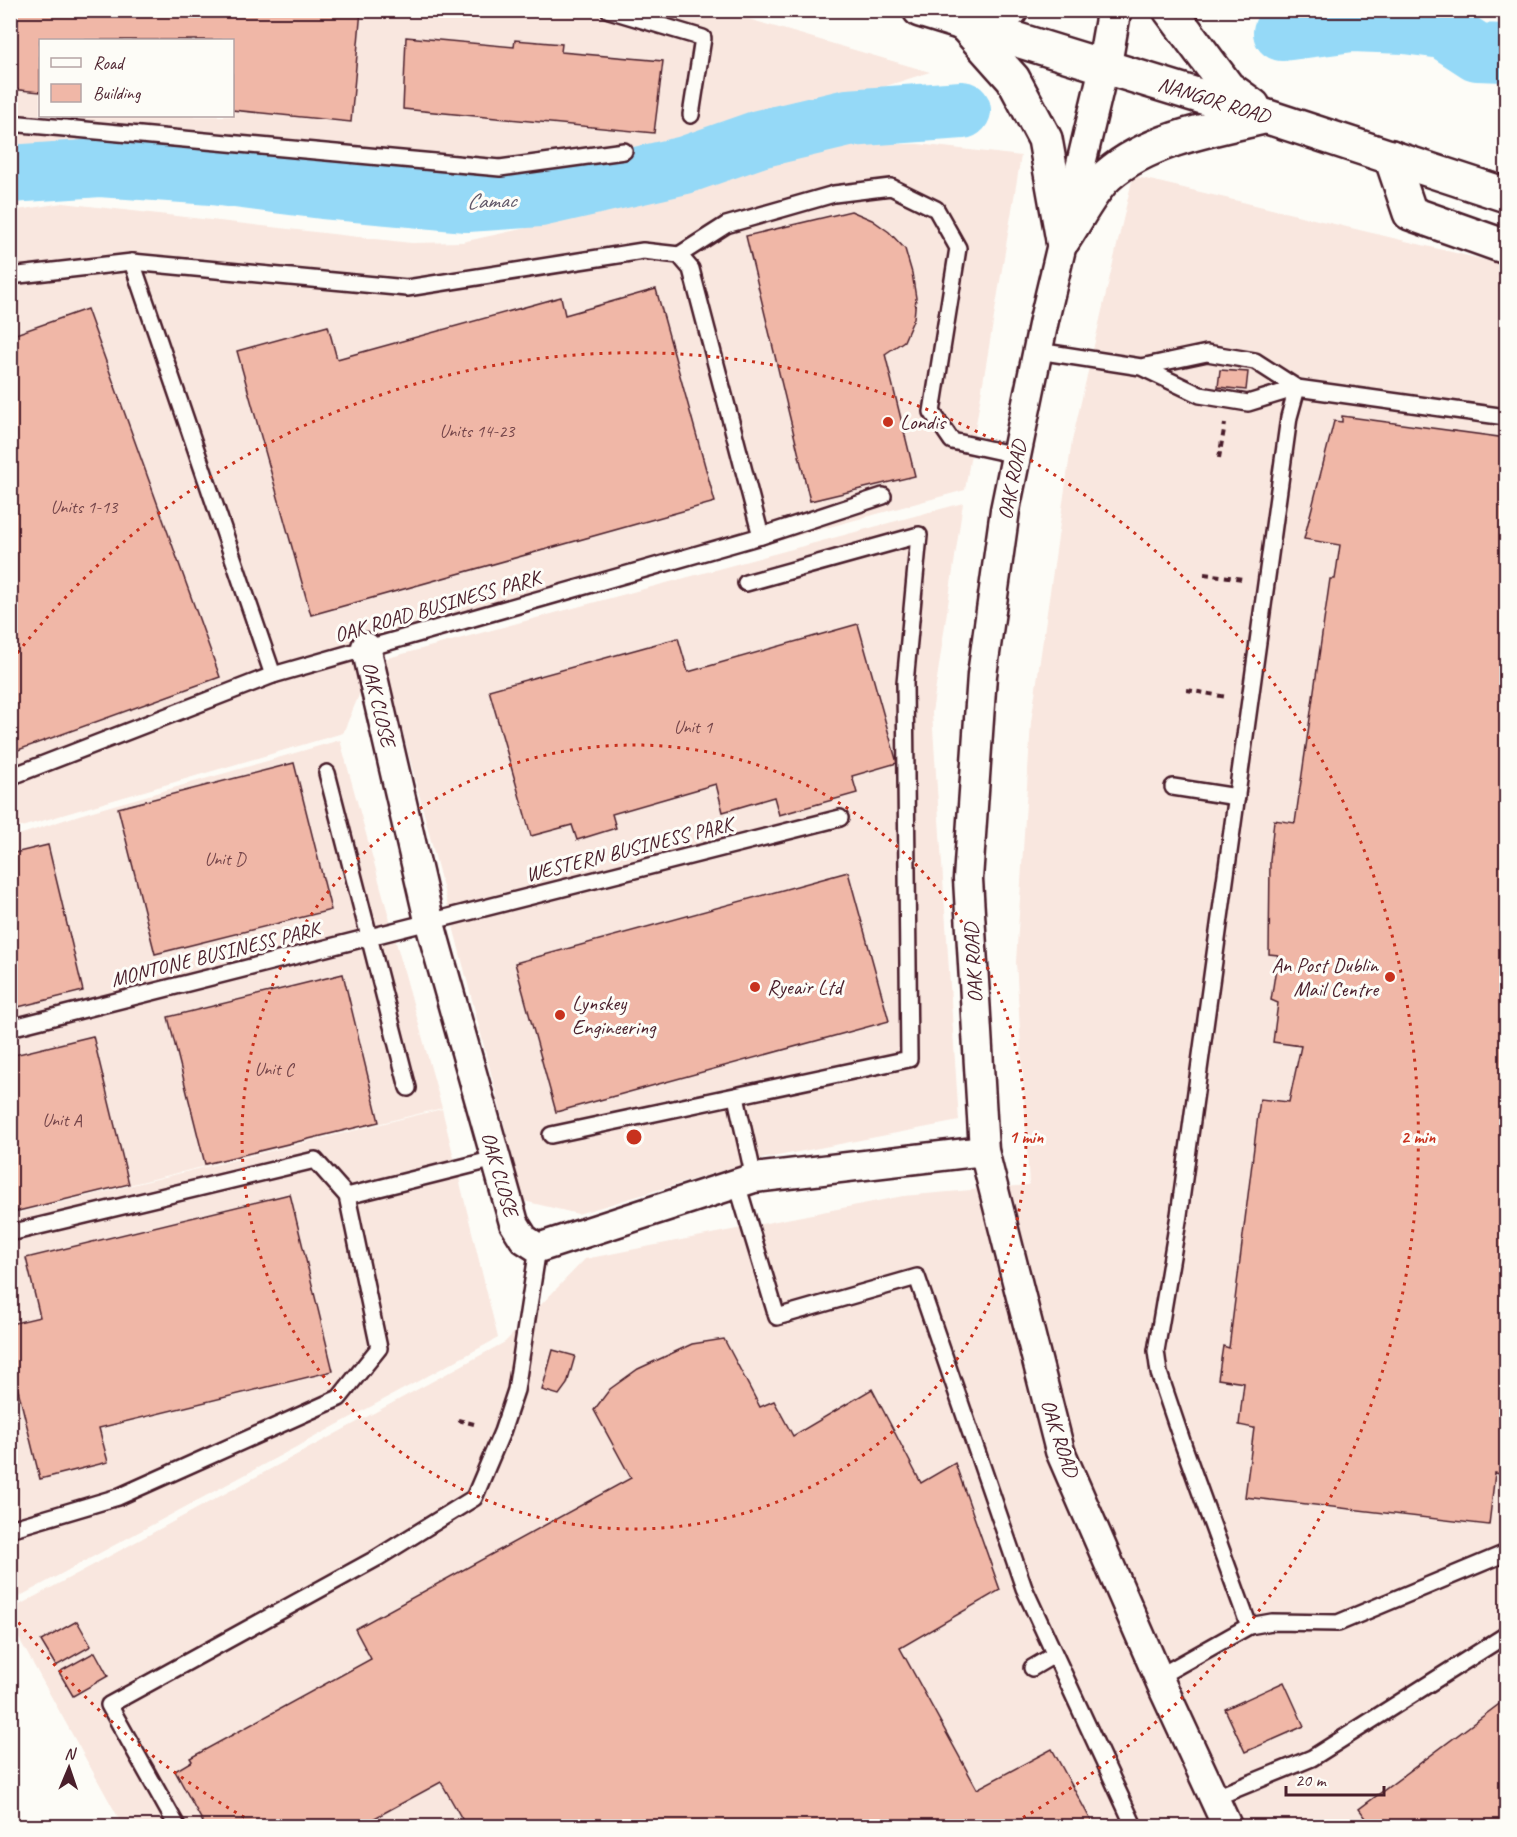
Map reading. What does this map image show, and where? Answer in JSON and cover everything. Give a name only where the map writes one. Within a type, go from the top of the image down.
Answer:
[{"type":"main road","name":"NANGOR ROAD","points":[[920,10],[1268,117],[1506,195]]},
{"type":"main road","points":[[1011,10],[963,24],[1012,79],[1045,139],[1063,240]]},
{"type":"main road","points":[[1104,67],[1114,10]]},
{"type":"main road","points":[[1170,10],[1228,88],[1268,117]]},
{"type":"main road","points":[[1063,240],[1106,176],[1133,157],[1203,131],[1268,117]]},
{"type":"main road","points":[[1390,157],[1410,213],[1506,247]]},
{"type":"street","name":"OAK ROAD","points":[[1104,67],[1016,455],[1005,510],[982,675],[968,879],[984,1151],[1060,1451],[1158,1677],[1227,1827]]},
{"type":"street","name":"OAK CLOSE","points":[[366,647],[429,920],[513,1223],[524,1239],[538,1248]]},
{"type":"street","points":[[538,1248],[745,1181],[984,1151]]},
{"type":"lane","points":[[609,10],[703,38],[691,115]]},
{"type":"lane","points":[[10,123],[500,168],[624,151]]},
{"type":"lane","points":[[10,276],[132,262],[407,288],[643,251],[679,255],[726,225],[834,194],[891,187],[936,208],[958,248],[932,412],[952,441],[1016,455]]},
{"type":"lane","points":[[679,255],[692,269],[761,536]]},
{"type":"lane","points":[[132,262],[273,675]]},
{"type":"lane","points":[[1038,351],[1141,367],[1200,395],[1248,403],[1297,388],[1506,417]]},
{"type":"lane","points":[[1141,367],[1207,353],[1256,361],[1297,388]]},
{"type":"lane","points":[[1250,1626],[1188,1458],[1159,1373],[1156,1351],[1179,1215],[1289,417],[1297,388]]},
{"type":"lane","name":"OAK ROAD BUSINESS PARK","points":[[10,777],[273,675],[761,536],[883,496]]},
{"type":"lane","points":[[551,1135],[909,1059],[905,683],[919,535],[746,583]]},
{"type":"lane","points":[[327,772],[408,1088]]},
{"type":"lane","points":[[1173,787],[1237,797]]},
{"type":"lane","name":"WESTERN BUSINESS PARK","points":[[429,920],[840,818]]},
{"type":"lane","name":"MONTONE BUSINESS PARK","points":[[10,1028],[429,920]]},
{"type":"lane","points":[[736,1097],[745,1181],[777,1317],[917,1277],[1023,1588],[1134,1827]]},
{"type":"lane","points":[[347,1196],[495,1159]]},
{"type":"lane","points":[[10,1233],[315,1160],[347,1196],[379,1348],[339,1398],[118,1497],[10,1529]]},
{"type":"lane","points":[[177,1827],[109,1705],[377,1558],[474,1498],[502,1432],[516,1390],[538,1248]]},
{"type":"lane","points":[[1158,1677],[1250,1626],[1272,1623],[1338,1623],[1506,1553]]},
{"type":"lane","points":[[1214,1798],[1312,1758],[1506,1635]]},
{"type":"lane","points":[[1032,1668],[1054,1655]]},
{"type":"path","points":[[1219,458],[1229,400]]},
{"type":"path","points":[[1204,573],[1266,582]]},
{"type":"path","points":[[1187,690],[1250,700]]},
{"type":"shaded area","points":[[11,11],[721,11],[930,72],[723,138],[540,184],[36,155],[11,160]]},
{"type":"shaded area","points":[[852,144],[918,144],[1021,156],[965,490],[378,650],[343,733],[11,830],[11,211],[63,203],[411,243],[462,242],[664,198],[809,152]]},
{"type":"shaded area","points":[[1133,176],[1506,265],[1506,1826],[123,1826],[11,1624],[10,1610],[505,1342],[585,1259],[903,1196],[1029,1185],[1016,962],[1031,722],[1072,441]]},
{"type":"shaded area","points":[[963,503],[932,713],[959,1121],[762,1159],[578,1214],[524,1201],[384,659]]},
{"type":"shaded area","points":[[340,740],[442,1108],[11,1214],[10,838],[79,815]]},
{"type":"shaded area","points":[[442,1109],[498,1338],[11,1601],[10,1215]]},
{"type":"building","points":[[10,10],[361,10],[351,122],[234,110],[234,39],[39,39],[39,92],[10,89]]},
{"type":"building","points":[[406,37],[514,47],[515,40],[562,44],[561,52],[663,61],[654,133],[403,109]]},
{"type":"building","points":[[851,211],[872,220],[889,232],[905,249],[912,273],[916,298],[914,318],[904,341],[885,354],[915,476],[810,501],[746,236]]},
{"type":"building","points":[[656,289],[715,502],[311,615],[237,351],[328,326],[337,359],[561,297],[565,315]]},
{"type":"building","points":[[87,309],[220,677],[10,753],[10,336]]},
{"type":"building","points":[[1220,370],[1248,372],[1246,390],[1218,387]]},
{"type":"building","name":"An Post Dublin Mail Centre","points":[[1342,416],[1506,438],[1506,1475],[1495,1473],[1489,1525],[1245,1497],[1254,1428],[1239,1425],[1244,1383],[1218,1379],[1223,1346],[1229,1348],[1260,1099],[1289,1102],[1301,1046],[1273,1042],[1278,1003],[1271,1000],[1278,955],[1269,954],[1270,860],[1274,820],[1295,823],[1330,579],[1335,579],[1340,545],[1304,539],[1334,421],[1342,422]]},
{"type":"building","points":[[858,624],[897,763],[852,776],[857,793],[779,815],[774,797],[723,812],[716,784],[612,814],[616,828],[577,840],[572,825],[531,836],[489,690],[678,638],[688,672]]},
{"type":"building","points":[[294,763],[331,910],[155,954],[118,808]]},
{"type":"building","points":[[48,845],[83,991],[10,1009],[10,854]]},
{"type":"building","points":[[848,872],[889,1021],[556,1112],[515,963]]},
{"type":"building","points":[[343,974],[379,1122],[205,1164],[168,1017]]},
{"type":"building","points":[[93,1036],[129,1184],[10,1213],[10,1056]]},
{"type":"building","points":[[290,1194],[333,1371],[99,1428],[108,1462],[40,1479],[10,1357],[10,1324],[40,1317],[26,1258]]},
{"type":"building","points":[[724,1339],[760,1407],[774,1401],[793,1436],[872,1389],[921,1483],[955,1463],[1000,1590],[900,1648],[977,1789],[1052,1749],[1094,1826],[466,1826],[441,1782],[360,1826],[205,1826],[175,1771],[192,1761],[190,1758],[371,1659],[355,1629],[631,1478],[594,1410],[610,1389],[638,1369],[692,1344]]},
{"type":"building","points":[[553,1350],[575,1356],[567,1384],[559,1395],[542,1390]]},
{"type":"building","points":[[77,1621],[91,1646],[56,1666],[41,1641]]},
{"type":"building","points":[[95,1652],[108,1676],[73,1696],[59,1672]]},
{"type":"building","points":[[1284,1682],[1304,1726],[1245,1752],[1225,1709]]},
{"type":"building","points":[[1506,1699],[1506,1826],[1372,1826],[1359,1809]]},
{"type":"waterway","name":"Camac","points":[[1282,32],[1352,23],[1405,25],[1443,30],[1477,52],[1506,53]]},
{"type":"waterway","name":"Camac","points":[[10,174],[100,168],[212,176],[323,190],[467,203],[540,198],[685,165],[759,139],[848,118],[962,110]]},
{"type":"place","name":"Londis","points":[[888,422]]},
{"type":"place","name":"An Post Dublin Mail Centre","points":[[1390,977]]},
{"type":"place","name":"Ryeair Ltd","points":[[755,987]]},
{"type":"place","name":"Lynskey Engineering","points":[[560,1015]]}]
